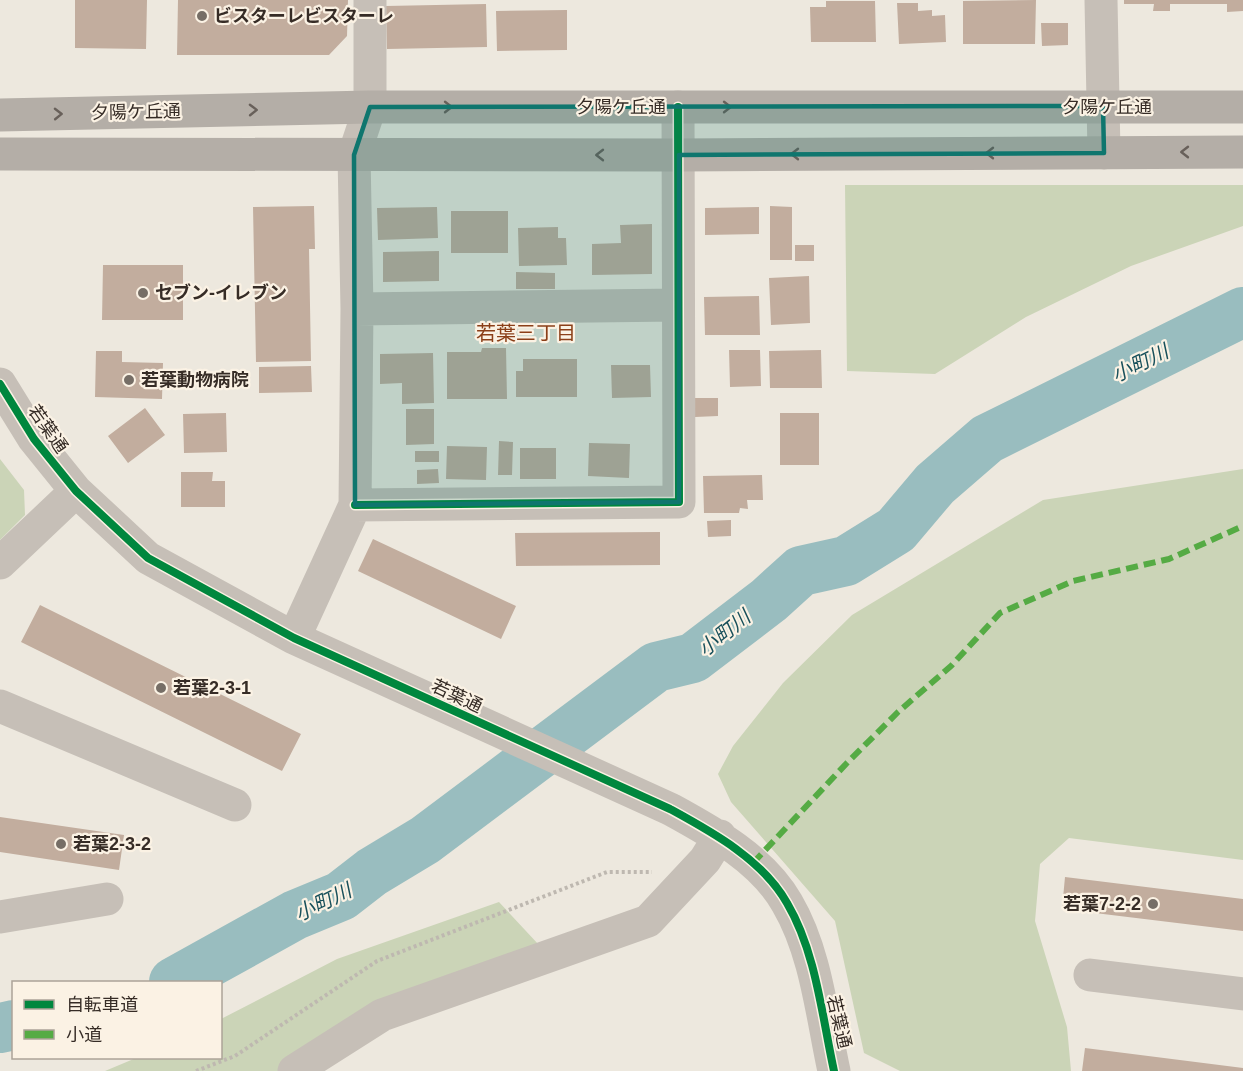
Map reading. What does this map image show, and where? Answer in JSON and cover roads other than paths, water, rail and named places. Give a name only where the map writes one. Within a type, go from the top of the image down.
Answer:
[{"type":"main road","name":"夕陽ケ丘通","points":[[0,115],[370,107],[1243,107]]},
{"type":"main road","points":[[0,154],[679,155],[1243,152]]},
{"type":"street","points":[[294,638],[355,506],[357,309],[354,155],[370,107],[370,0]]},
{"type":"street","points":[[1101,0],[1104,153]]},
{"type":"street","points":[[355,506],[679,502],[678,107]]},
{"type":"street","points":[[357,309],[678,305]]},
{"type":"street","name":"若葉通","points":[[0,384],[34,439],[76,491],[148,558],[294,638],[606,782],[670,809],[720,836],[753,863],[786,901],[805,939],[834,1071]]},
{"type":"street","points":[[0,563],[76,491]]},
{"type":"street","points":[[0,706],[235,805]]},
{"type":"street","points":[[294,1071],[382,1014],[648,921],[705,860],[720,836]]},
{"type":"street","points":[[0,917],[107,898]]},
{"type":"street","points":[[1090,975],[1243,994]]},
{"type":"waterway","name":"小町川","points":[[176,981],[295,915],[341,896],[372,872],[425,840],[656,667],[693,658],[769,600],[801,571],[846,561],[896,530],[935,484],[987,439],[1243,312]]},
{"type":"waterway","name":"小町川","points":[[0,1028],[12,1025]]},
{"type":"place","name":"ビスターレビスターレ","points":[[202,16]]},
{"type":"place","name":"セブン-イレブン","points":[[143,293]]},
{"type":"place","name":"若葉動物病院","points":[[129,380]]},
{"type":"place","name":"若葉2-3-1","points":[[161,688]]},
{"type":"place","name":"若葉2-3-2","points":[[61,844]]},
{"type":"place","name":"若葉7-2-2","points":[[1153,904]]},
{"type":"district","name":"若葉三丁目","points":[[526,333]]}]
